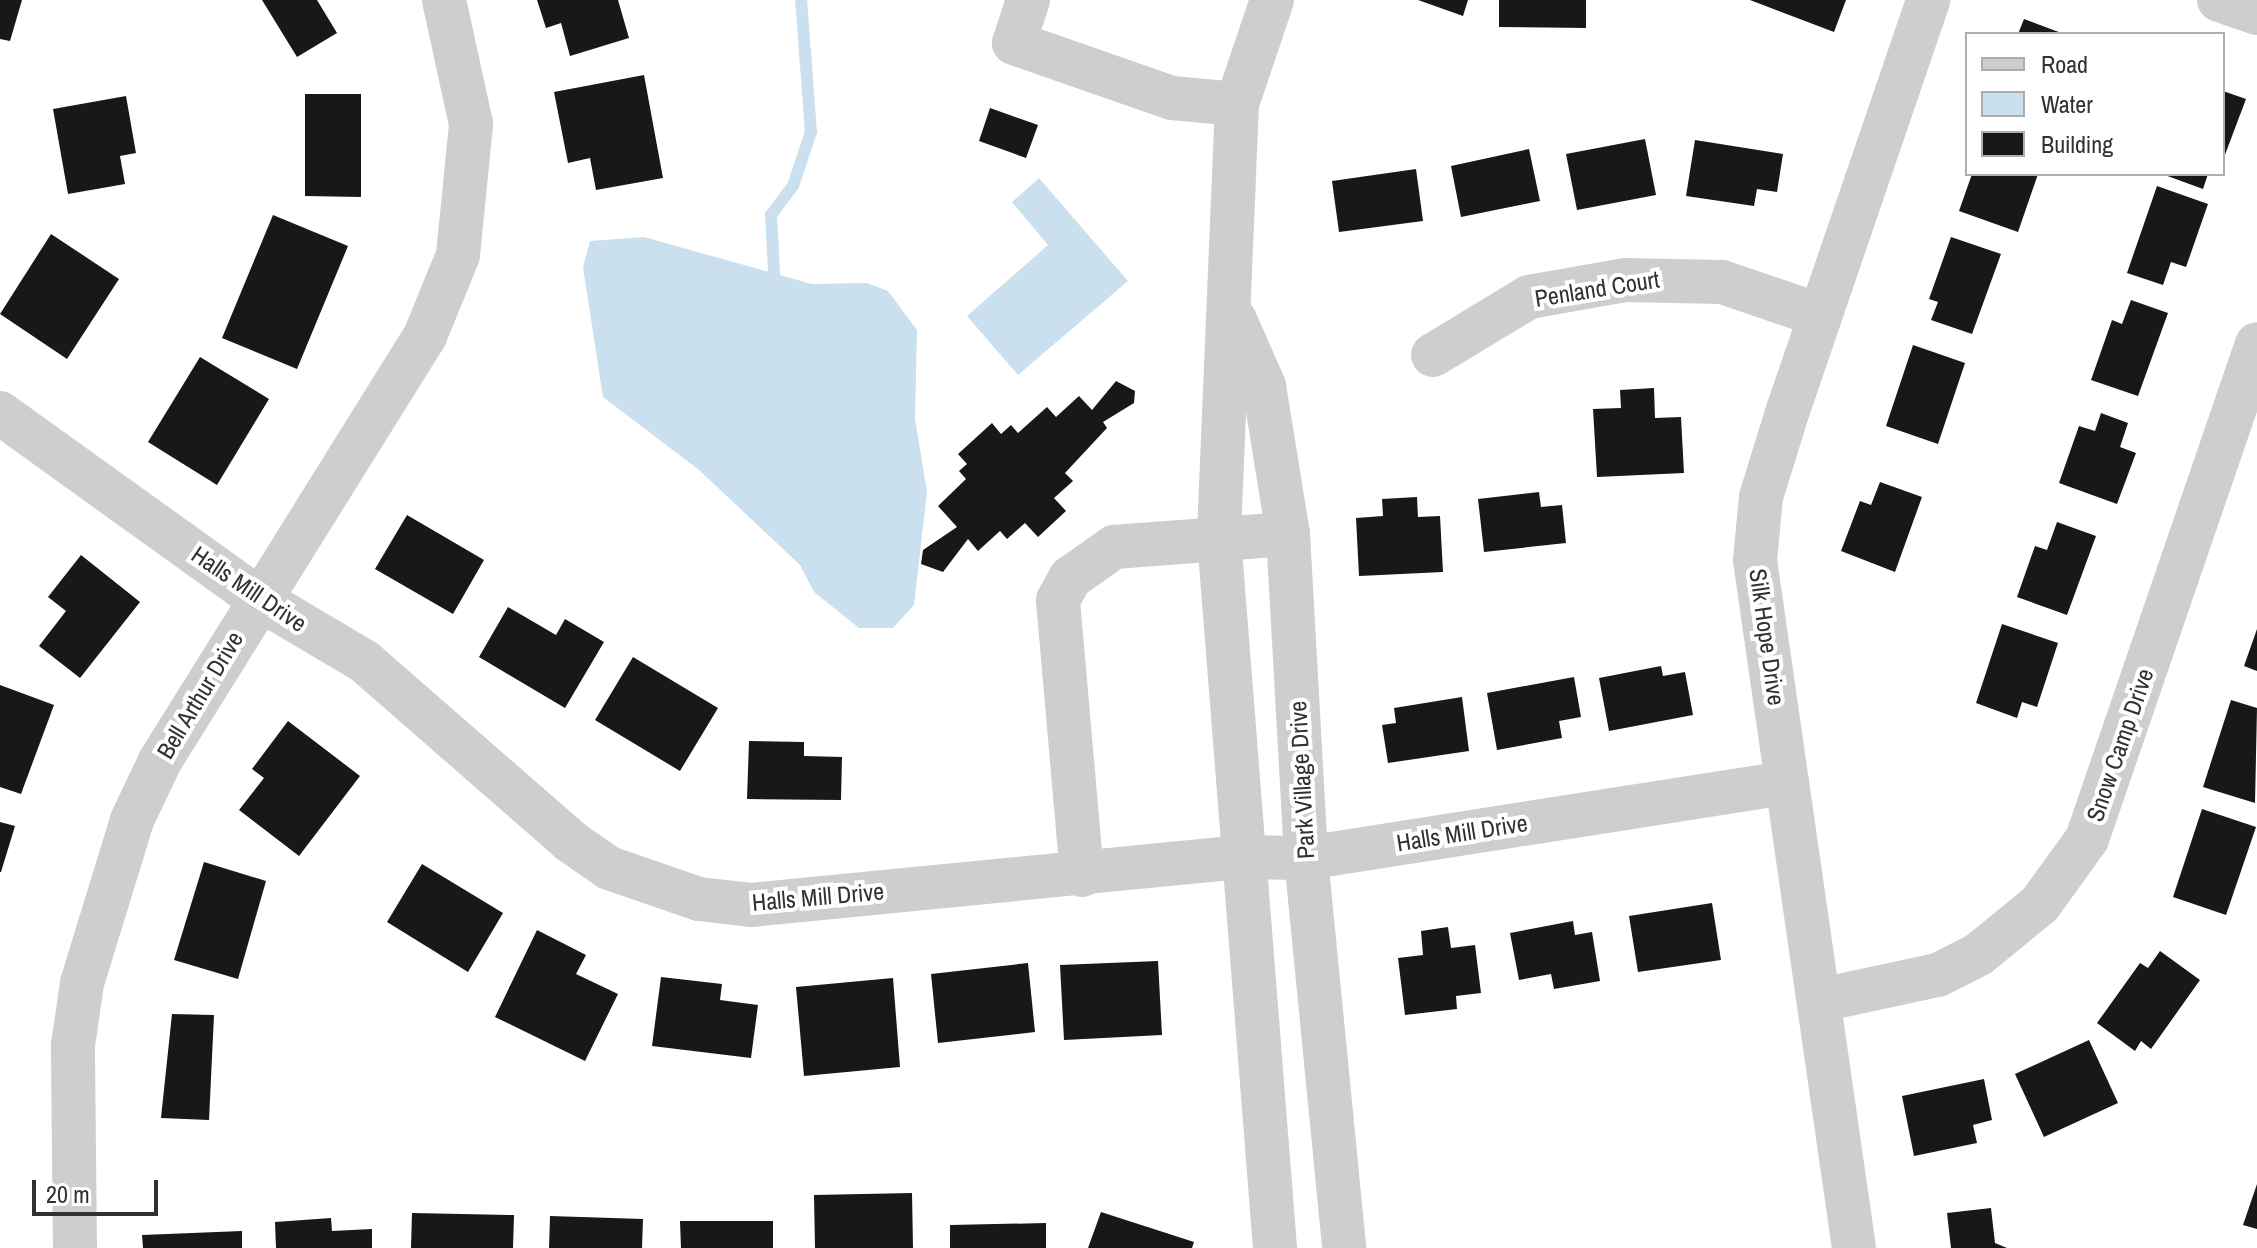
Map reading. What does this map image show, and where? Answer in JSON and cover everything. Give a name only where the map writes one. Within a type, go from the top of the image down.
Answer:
[{"type":"street","name":"Bell Arthur Drive","points":[[75,1248],[73,1045],[82,983],[132,820],[259,599],[425,336],[458,255],[471,124],[444,0]]},
{"type":"street","points":[[1028,0],[1014,43],[1172,98],[1237,104]]},
{"type":"street","name":"Park Village Drive","points":[[1272,0],[1237,104],[1229,201],[1234,318],[1219,538],[1275,1248]]},
{"type":"street","name":"Silk Hope Drive","points":[[1854,1248],[1821,1000],[1755,560],[1761,497],[1819,315],[1928,0]]},
{"type":"street","points":[[2219,0],[2257,13]]},
{"type":"street","name":"Penland Court","points":[[1433,355],[1529,297],[1625,280],[1722,282],[1819,315]]},
{"type":"street","name":"Park Village Drive","points":[[1234,318],[1264,386],[1288,534],[1306,858],[1344,1248]]},
{"type":"street","name":"Snow Camp Drive","points":[[1821,1000],[1938,975],[1979,954],[2040,904],[2079,852],[2106,793],[2257,344]]},
{"type":"street","name":"Halls Mill Drive","points":[[0,413],[259,599],[364,661],[570,841],[645,883],[751,905],[1243,857],[1306,858],[1787,783]]},
{"type":"street","points":[[1082,875],[1058,600],[1070,578],[1114,547],[1288,534]]},
{"type":"water","points":[[1039,178],[1128,281],[1018,375],[967,316],[1048,245],[1012,202]]},
{"type":"water","points":[[644,237],[812,284],[867,283],[888,291],[917,330],[915,419],[927,492],[914,605],[893,628],[859,628],[814,592],[800,565],[699,470],[603,397],[583,267],[590,241]]},
{"type":"building","points":[[0,0],[22,0],[10,41],[0,39]]},
{"type":"building","points":[[262,0],[317,0],[337,33],[297,57]]},
{"type":"building","points":[[537,0],[618,0],[629,38],[570,56],[561,23],[546,28]]},
{"type":"building","points":[[1418,0],[1468,0],[1463,16]]},
{"type":"building","points":[[1499,0],[1586,0],[1586,28],[1499,27]]},
{"type":"building","points":[[1750,0],[1846,0],[1834,32]]},
{"type":"building","points":[[2024,19],[2059,32],[2019,32]]},
{"type":"building","points":[[644,75],[663,178],[596,190],[590,158],[568,163],[554,92]]},
{"type":"building","points":[[2225,92],[2246,99],[2225,155]]},
{"type":"building","points":[[305,94],[361,94],[361,197],[305,196]]},
{"type":"building","points":[[126,96],[136,153],[120,156],[125,184],[68,194],[53,109]]},
{"type":"building","points":[[990,108],[1038,125],[1026,158],[979,141]]},
{"type":"building","points":[[1645,139],[1656,195],[1577,210],[1566,154]]},
{"type":"building","points":[[1695,140],[1783,154],[1777,192],[1757,189],[1754,206],[1686,196]]},
{"type":"building","points":[[1529,149],[1540,201],[1461,217],[1451,166]]},
{"type":"building","points":[[1416,169],[1423,221],[1339,232],[1332,181]]},
{"type":"building","points":[[1971,176],[2037,176],[2018,232],[1959,211]]},
{"type":"building","points":[[2167,176],[2207,176],[2203,189]]},
{"type":"building","points":[[2157,186],[2208,204],[2186,267],[2171,262],[2163,285],[2127,273]]},
{"type":"building","points":[[273,215],[348,246],[297,369],[222,338]]},
{"type":"building","points":[[51,234],[119,279],[67,359],[0,314]]},
{"type":"building","points":[[1951,237],[2001,254],[1972,334],[1931,320],[1938,302],[1929,299]]},
{"type":"building","points":[[2131,300],[2168,313],[2138,396],[2091,380],[2112,320],[2122,324]]},
{"type":"building","points":[[1913,345],[1965,363],[1938,444],[1886,426]]},
{"type":"building","points":[[200,357],[269,399],[217,485],[148,442]]},
{"type":"building","points":[[1116,381],[1135,391],[1134,403],[1103,422],[1107,428],[1065,473],[1073,481],[1054,498],[1066,511],[1038,537],[1025,523],[1007,539],[1000,531],[978,551],[968,539],[943,572],[921,564],[923,550],[957,527],[938,506],[966,479],[959,471],[967,464],[958,454],[992,423],[1001,434],[1011,425],[1018,433],[1047,407],[1056,417],[1079,396],[1092,410]]},
{"type":"building","points":[[1654,388],[1655,418],[1681,417],[1684,473],[1597,477],[1593,409],[1621,408],[1620,390]]},
{"type":"building","points":[[2101,413],[2128,423],[2120,447],[2136,453],[2117,504],[2059,483],[2079,426],[2095,431]]},
{"type":"building","points":[[1880,482],[1922,497],[1895,572],[1841,551],[1860,501],[1871,505]]},
{"type":"building","points":[[1539,492],[1541,507],[1562,505],[1566,543],[1484,552],[1478,499]]},
{"type":"building","points":[[1417,497],[1418,517],[1440,516],[1443,572],[1359,576],[1356,518],[1383,516],[1382,499]]},
{"type":"building","points":[[407,515],[484,560],[453,614],[375,569]]},
{"type":"building","points":[[2057,522],[2096,536],[2067,615],[2017,597],[2035,546],[2047,550]]},
{"type":"building","points":[[81,555],[140,602],[80,678],[39,646],[66,611],[48,597]]},
{"type":"building","points":[[508,607],[556,635],[565,619],[604,642],[565,708],[479,657]]},
{"type":"building","points":[[2002,624],[2058,643],[2037,707],[2022,702],[2017,718],[1976,703]]},
{"type":"building","points":[[2257,629],[2257,671],[2244,666]]},
{"type":"building","points":[[633,657],[718,708],[680,771],[595,720]]},
{"type":"building","points":[[1661,666],[1663,676],[1685,672],[1693,715],[1609,731],[1599,678]]},
{"type":"building","points":[[1574,677],[1581,717],[1559,721],[1562,738],[1497,750],[1487,693]]},
{"type":"building","points":[[0,685],[54,705],[21,794],[0,787]]},
{"type":"building","points":[[1462,697],[1469,751],[1388,763],[1382,725],[1396,723],[1394,708]]},
{"type":"building","points":[[2231,700],[2257,708],[2255,803],[2203,787]]},
{"type":"building","points":[[288,721],[360,776],[299,856],[239,810],[264,778],[252,769]]},
{"type":"building","points":[[749,741],[804,742],[804,756],[842,757],[841,800],[747,799]]},
{"type":"building","points":[[2202,809],[2256,827],[2226,915],[2173,897]]},
{"type":"building","points":[[0,822],[15,826],[1,872],[0,872]]},
{"type":"building","points":[[204,862],[266,881],[238,979],[174,960]]},
{"type":"building","points":[[422,864],[503,913],[468,972],[387,922]]},
{"type":"building","points":[[1712,903],[1721,960],[1638,972],[1629,916]]},
{"type":"building","points":[[1573,921],[1575,935],[1592,932],[1600,981],[1554,989],[1551,974],[1519,980],[1510,933]]},
{"type":"building","points":[[1448,927],[1451,948],[1475,945],[1481,993],[1456,996],[1457,1009],[1405,1015],[1398,958],[1423,955],[1421,931]]},
{"type":"building","points":[[537,930],[586,955],[576,974],[618,994],[585,1061],[495,1017]]},
{"type":"building","points":[[2160,951],[2200,980],[2151,1049],[2141,1041],[2135,1051],[2097,1023],[2140,963],[2148,968]]},
{"type":"building","points":[[1158,961],[1162,1035],[1064,1040],[1060,965]]},
{"type":"building","points":[[1028,963],[1035,1032],[938,1043],[931,974]]},
{"type":"building","points":[[661,977],[722,984],[720,1000],[758,1005],[751,1058],[652,1046]]},
{"type":"building","points":[[893,978],[900,1067],[804,1076],[796,987]]},
{"type":"building","points":[[172,1014],[214,1015],[209,1120],[161,1118]]},
{"type":"building","points":[[2089,1040],[2118,1103],[2044,1137],[2015,1074]]},
{"type":"building","points":[[1984,1079],[1992,1120],[1973,1125],[1977,1143],[1914,1156],[1902,1096]]},
{"type":"building","points":[[2257,1184],[2257,1229],[2243,1225]]},
{"type":"building","points":[[912,1193],[913,1248],[815,1248],[814,1195]]},
{"type":"building","points":[[1991,1208],[1995,1243],[2007,1248],[1951,1248],[1947,1213]]},
{"type":"building","points":[[1101,1212],[1194,1242],[1192,1248],[1088,1248]]},
{"type":"building","points":[[412,1213],[514,1215],[513,1248],[411,1248]]},
{"type":"building","points":[[550,1216],[643,1219],[642,1248],[549,1248]]},
{"type":"building","points":[[331,1218],[332,1231],[372,1229],[372,1248],[276,1248],[275,1222]]},
{"type":"building","points":[[680,1221],[773,1221],[773,1248],[681,1248]]},
{"type":"building","points":[[1046,1223],[1046,1248],[950,1248],[950,1225]]},
{"type":"building","points":[[242,1231],[242,1248],[143,1248],[142,1235]]},
{"type":"waterway","points":[[775,290],[771,215],[793,186],[811,132],[801,0]]}]
